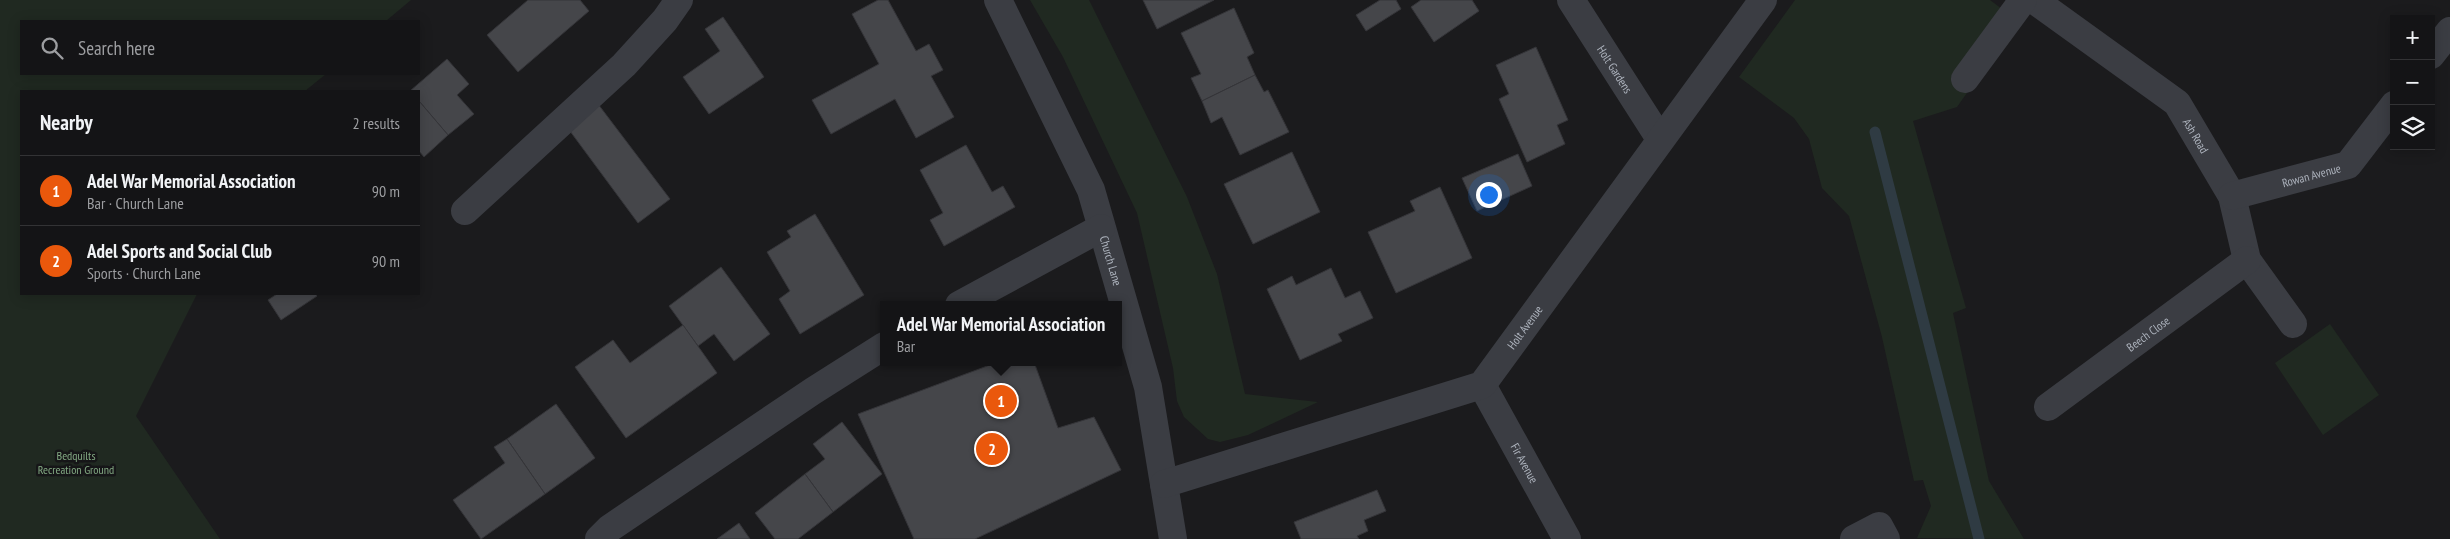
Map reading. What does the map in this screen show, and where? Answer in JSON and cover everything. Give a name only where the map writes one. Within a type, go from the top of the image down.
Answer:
[{"type":"street","points":[[466,211],[624,65],[665,20],[679,0]]},
{"type":"street","name":"Church Lane","points":[[998,0],[1091,190],[1148,387],[1173,539]]},
{"type":"street","name":"Holt Gardens","points":[[1571,0],[1660,139]]},
{"type":"street","name":"Holt Avenue","points":[[1482,385],[1763,0]]},
{"type":"street","points":[[1965,79],[2023,0]]},
{"type":"street","name":"Ash Road","points":[[2034,0],[2176,103],[2232,196],[2247,260],[2293,324]]},
{"type":"street","points":[[2435,50],[2450,31]]},
{"type":"street","name":"Rowan Avenue","points":[[2232,196],[2348,165],[2390,110]]},
{"type":"street","points":[[966,301],[1101,228]]},
{"type":"street","name":"Beech Close","points":[[2048,408],[2247,260]]},
{"type":"street","points":[[599,539],[610,528],[813,391],[880,349]]},
{"type":"street","points":[[1164,484],[1482,385]]},
{"type":"street","name":"Fir Avenue","points":[[1482,385],[1567,539]]},
{"type":"street","points":[[1854,539],[1879,526],[1886,539]]},
{"type":"green space","name":"Bedquilts Recreation Ground","points":[[0,0],[411,0],[387,20],[20,20],[20,75],[325,75],[306,90],[20,90],[20,295],[196,295],[136,416],[220,539],[0,539]]},
{"type":"green space","points":[[1030,0],[1089,0],[1187,197],[1217,274],[1245,394],[1318,402],[1248,435],[1220,442],[1208,439],[1184,417],[1177,401],[1173,368],[1137,213],[1063,57]]},
{"type":"green space","points":[[1795,0],[1990,0],[2018,21],[1957,107],[1913,121],[1966,308],[1953,313],[1989,481],[2024,539],[1917,538],[1931,506],[1923,480],[1914,481],[1882,337],[1849,216],[1822,188],[1809,139],[1794,118],[1739,77]]},
{"type":"green space","points":[[2330,324],[2379,395],[2323,435],[2275,363]]},
{"type":"building","points":[[528,0],[580,0],[589,11],[518,72],[487,35]]},
{"type":"building","points":[[878,0],[888,0],[916,51],[929,44],[943,70],[931,76],[954,117],[916,138],[895,99],[831,134],[812,100],[879,64],[852,14]]},
{"type":"building","points":[[1143,0],[1214,0],[1157,29]]},
{"type":"building","points":[[1380,0],[1396,0],[1401,9],[1366,31],[1356,15]]},
{"type":"building","points":[[1421,0],[1472,0],[1479,11],[1434,42],[1411,7]]},
{"type":"building","points":[[1234,8],[1254,53],[1247,57],[1255,75],[1202,101],[1191,78],[1201,74],[1181,33]]},
{"type":"building","points":[[723,17],[764,77],[709,114],[683,77],[720,51],[705,29]]},
{"type":"building","points":[[1536,47],[1568,120],[1557,125],[1565,144],[1527,162],[1499,99],[1509,94],[1496,65]]},
{"type":"building","points":[[447,59],[469,84],[457,95],[474,114],[448,135],[420,102],[420,90],[411,90]]},
{"type":"building","points":[[1255,75],[1264,92],[1268,90],[1289,132],[1240,155],[1222,117],[1211,123],[1202,101]]},
{"type":"building","points":[[420,102],[448,135],[424,157],[420,152]]},
{"type":"building","points":[[598,104],[670,199],[638,223],[567,127]]},
{"type":"building","points":[[966,145],[992,192],[1003,186],[1015,207],[944,246],[930,220],[943,213],[920,170]]},
{"type":"building","points":[[1292,152],[1320,212],[1253,244],[1224,184]]},
{"type":"building","points":[[1518,154],[1532,186],[1477,211],[1462,178]]},
{"type":"building","points":[[1440,187],[1472,258],[1396,293],[1368,232],[1415,211],[1410,201]]},
{"type":"building","points":[[815,214],[864,295],[800,334],[779,299],[790,291],[767,252],[791,237],[787,231]]},
{"type":"building","points":[[721,267],[770,334],[734,361],[714,334],[698,346],[669,306]]},
{"type":"building","points":[[1331,268],[1345,298],[1360,291],[1373,318],[1338,334],[1342,341],[1300,360],[1267,289],[1292,276],[1296,285]]},
{"type":"building","points":[[276,295],[317,296],[281,320],[268,300]]},
{"type":"building","points":[[683,325],[717,373],[626,438],[575,367],[613,340],[630,363]]},
{"type":"building","points":[[987,366],[1035,366],[1058,428],[1094,417],[1121,470],[975,539],[914,539],[858,414]]},
{"type":"building","points":[[556,404],[595,458],[545,494],[507,439]]},
{"type":"building","points":[[842,422],[882,474],[833,512],[805,474],[825,459],[813,444]]},
{"type":"building","points":[[507,439],[545,494],[481,539],[453,500],[505,463],[494,447]]},
{"type":"building","points":[[805,474],[833,512],[798,539],[775,539],[755,513]]},
{"type":"building","points":[[1377,490],[1386,511],[1364,520],[1368,531],[1357,536],[1359,539],[1301,539],[1294,522]]},
{"type":"building","points":[[739,523],[750,539],[717,539]]},
{"type":"waterway","points":[[1875,132],[1979,539]]},
{"type":"place","name":"Adel War Memorial Association","points":[[1001,401]]},
{"type":"place","name":"Adel Sports and Social Club","points":[[992,449]]}]
